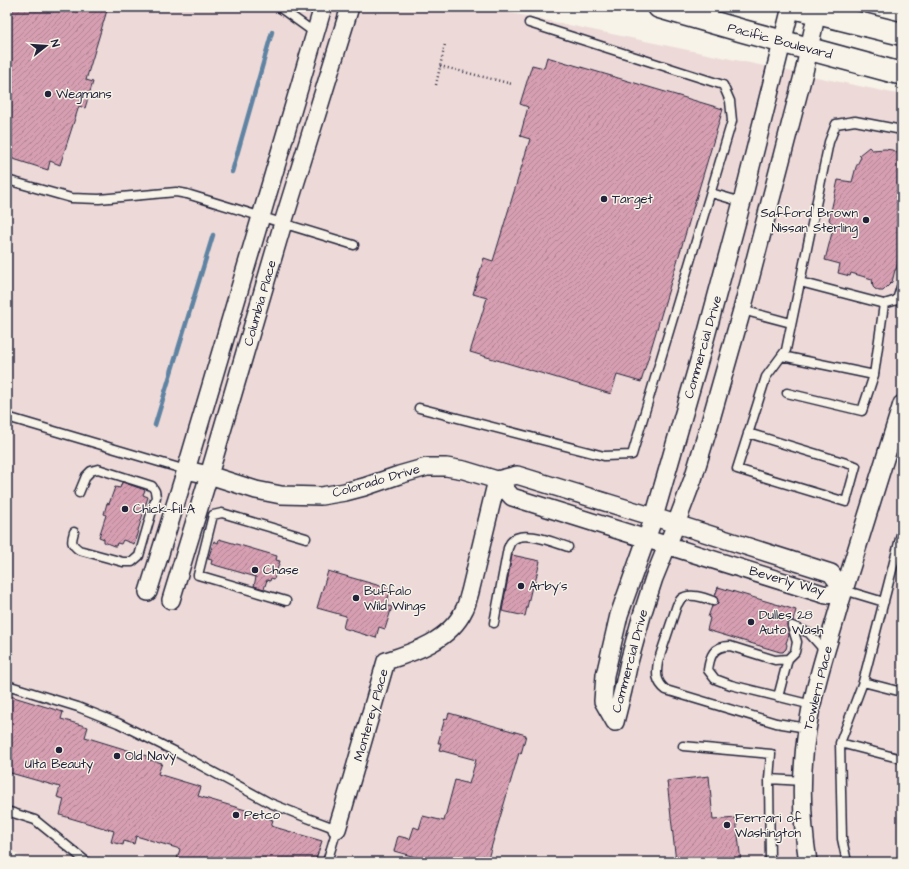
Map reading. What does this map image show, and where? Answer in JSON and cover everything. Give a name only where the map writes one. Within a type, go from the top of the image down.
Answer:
[{"type":"main road","name":"Pacific Boulevard","points":[[659,7],[902,74]]},
{"type":"main road","points":[[792,7],[817,10],[902,34]]},
{"type":"street","name":"Columbia Place","points":[[148,592],[186,470],[323,7]]},
{"type":"street","name":"Columbia Place","points":[[171,600],[283,223],[350,7]]},
{"type":"street","name":"Commercial Drive","points":[[792,7],[703,347],[654,517],[619,615],[605,675],[603,702],[615,722],[642,615],[693,479],[707,434],[742,310],[804,72],[817,10]]},
{"type":"street","name":"Towlern Place","points":[[808,862],[805,845],[802,804],[803,766],[807,728],[815,691],[844,590],[901,409]]},
{"type":"street","name":"Colorado Drive","points":[[186,470],[281,495],[321,496],[345,492],[427,467],[446,467],[464,470],[497,480]]},
{"type":"street","points":[[646,539],[512,497],[497,480],[517,475],[654,517]]},
{"type":"street","name":"Monterey Place","points":[[337,829],[386,662],[431,643],[443,635],[456,622],[464,610],[470,592],[497,480]]},
{"type":"street","name":"Beverly Way","points":[[646,539],[826,595],[844,590],[831,573],[654,517]]},
{"type":"lane","points":[[279,7],[315,33]]},
{"type":"lane","points":[[419,408],[604,456],[632,455],[732,121],[730,101],[723,85],[529,23]]},
{"type":"lane","points":[[748,432],[856,466],[846,502],[736,469],[748,432],[766,377],[786,350],[829,142],[836,124],[855,121],[902,130]]},
{"type":"lane","points":[[7,180],[71,198],[99,199],[176,192],[187,194],[354,246]]},
{"type":"lane","points":[[711,193],[742,202]]},
{"type":"lane","points":[[800,282],[884,304],[897,300],[902,284]]},
{"type":"lane","points":[[787,393],[862,411],[874,375],[884,304]]},
{"type":"lane","points":[[742,310],[791,323]]},
{"type":"lane","points":[[782,356],[874,375]]},
{"type":"lane","points":[[7,417],[186,470]]},
{"type":"lane","points":[[74,532],[72,540],[74,546],[80,550],[123,562],[132,562],[139,556],[156,497],[152,486],[98,469],[91,471],[86,476],[79,493]]},
{"type":"lane","points":[[286,601],[198,575],[214,515],[222,513],[306,538]]},
{"type":"lane","points":[[847,862],[842,839],[840,743],[863,682],[902,531]]},
{"type":"lane","points":[[494,623],[510,542],[520,536],[526,536],[540,538],[568,547]]},
{"type":"lane","points":[[844,590],[884,602]]},
{"type":"lane","points":[[713,601],[690,596],[681,599],[677,605],[658,662],[658,679],[661,686],[666,690],[776,723],[807,728]]},
{"type":"lane","points":[[778,697],[788,659],[795,652],[796,642],[792,626],[809,632],[826,652]]},
{"type":"lane","points":[[788,659],[775,660],[730,646],[722,646],[714,651],[709,661],[708,670],[715,679],[731,685],[812,705]]},
{"type":"lane","points":[[863,682],[902,692]]},
{"type":"lane","points":[[7,685],[78,707],[118,723],[176,752],[270,803],[337,829],[327,862]]},
{"type":"lane","points":[[840,743],[902,759]]},
{"type":"lane","points":[[683,746],[771,754],[769,779],[770,862]]},
{"type":"lane","points":[[769,779],[803,781]]},
{"type":"lane","points":[[7,811],[35,820],[87,862]]},
{"type":"path","points":[[436,84],[445,44]]},
{"type":"path","points":[[440,66],[512,84]]},
{"type":"shaded area","points":[[7,7],[483,7],[902,95],[902,862],[27,862],[7,847]]},
{"type":"building","name":"Wegmans","points":[[7,7],[108,7],[86,80],[93,82],[85,108],[79,106],[60,165],[50,161],[48,170],[7,157]]},
{"type":"building","name":"Target","points":[[547,57],[723,109],[641,382],[617,375],[611,394],[470,352],[487,298],[473,294],[484,258],[493,261],[530,139],[520,136],[528,107],[520,104],[532,65],[544,68]]},
{"type":"building","name":"Safford Brown Nissan Sterling","points":[[869,147],[872,150],[892,150],[902,155],[902,243],[892,282],[883,291],[879,291],[873,287],[872,279],[851,273],[850,276],[838,273],[840,264],[825,260],[834,225],[829,220],[838,180],[852,182],[856,167],[861,157],[859,155]]},
{"type":"building","name":"Chick-fil-A","points":[[122,482],[145,490],[143,495],[148,497],[134,544],[123,540],[121,544],[117,543],[116,546],[114,546],[104,542],[104,539],[99,537],[106,515],[104,514],[107,503],[109,504],[115,487],[120,488]]},
{"type":"building","name":"Chase","points":[[219,539],[277,556],[276,560],[280,561],[274,579],[271,578],[270,581],[267,580],[264,589],[254,586],[256,577],[211,564],[212,560],[208,559],[214,541],[218,543]]},
{"type":"building","points":[[512,555],[540,561],[535,583],[533,582],[525,616],[502,611]]},
{"type":"building","points":[[328,571],[391,589],[386,605],[392,607],[385,629],[379,627],[376,638],[343,628],[346,616],[317,608]]},
{"type":"building","name":"Dulles 28 Auto Wash","points":[[718,587],[796,610],[793,621],[789,621],[787,624],[789,635],[786,643],[786,649],[783,652],[780,652],[707,630],[710,618],[708,617],[712,606],[718,603],[715,596]]},
{"type":"building","points":[[7,695],[63,712],[61,719],[88,727],[85,737],[147,756],[146,759],[162,763],[158,774],[201,787],[198,796],[249,811],[248,812],[273,820],[271,826],[322,841],[315,862],[176,862],[180,849],[136,836],[134,844],[124,841],[123,845],[111,842],[114,831],[60,815],[64,799],[57,797],[60,787],[7,772]]},
{"type":"building","points":[[449,713],[526,735],[521,754],[519,753],[487,862],[414,862],[415,857],[394,851],[398,836],[410,839],[414,827],[419,829],[423,816],[444,821],[455,780],[469,784],[476,760],[439,750],[441,743],[438,743],[445,718],[447,719]]},
{"type":"building","points":[[709,776],[713,820],[736,818],[741,862],[676,862],[667,781]]},
{"type":"waterway","points":[[232,172],[272,32]]},
{"type":"waterway","points":[[155,425],[213,235]]},
{"type":"place","name":"Wegmans","points":[[48,94]]},
{"type":"place","name":"Target","points":[[604,199]]},
{"type":"place","name":"Safford Brown Nissan Sterling","points":[[866,220]]},
{"type":"place","name":"Chick-fil-A","points":[[125,509]]},
{"type":"place","name":"Chase","points":[[255,570]]},
{"type":"place","name":"Arby's","points":[[521,586]]},
{"type":"place","name":"Buffalo Wild Wings","points":[[356,598]]},
{"type":"place","name":"Dulles 28 Auto Wash","points":[[751,622]]},
{"type":"place","name":"Ulta Beauty","points":[[59,750]]},
{"type":"place","name":"Old Navy","points":[[117,756]]},
{"type":"place","name":"Petco","points":[[236,815]]},
{"type":"place","name":"Ferrari of Washington","points":[[727,825]]}]
